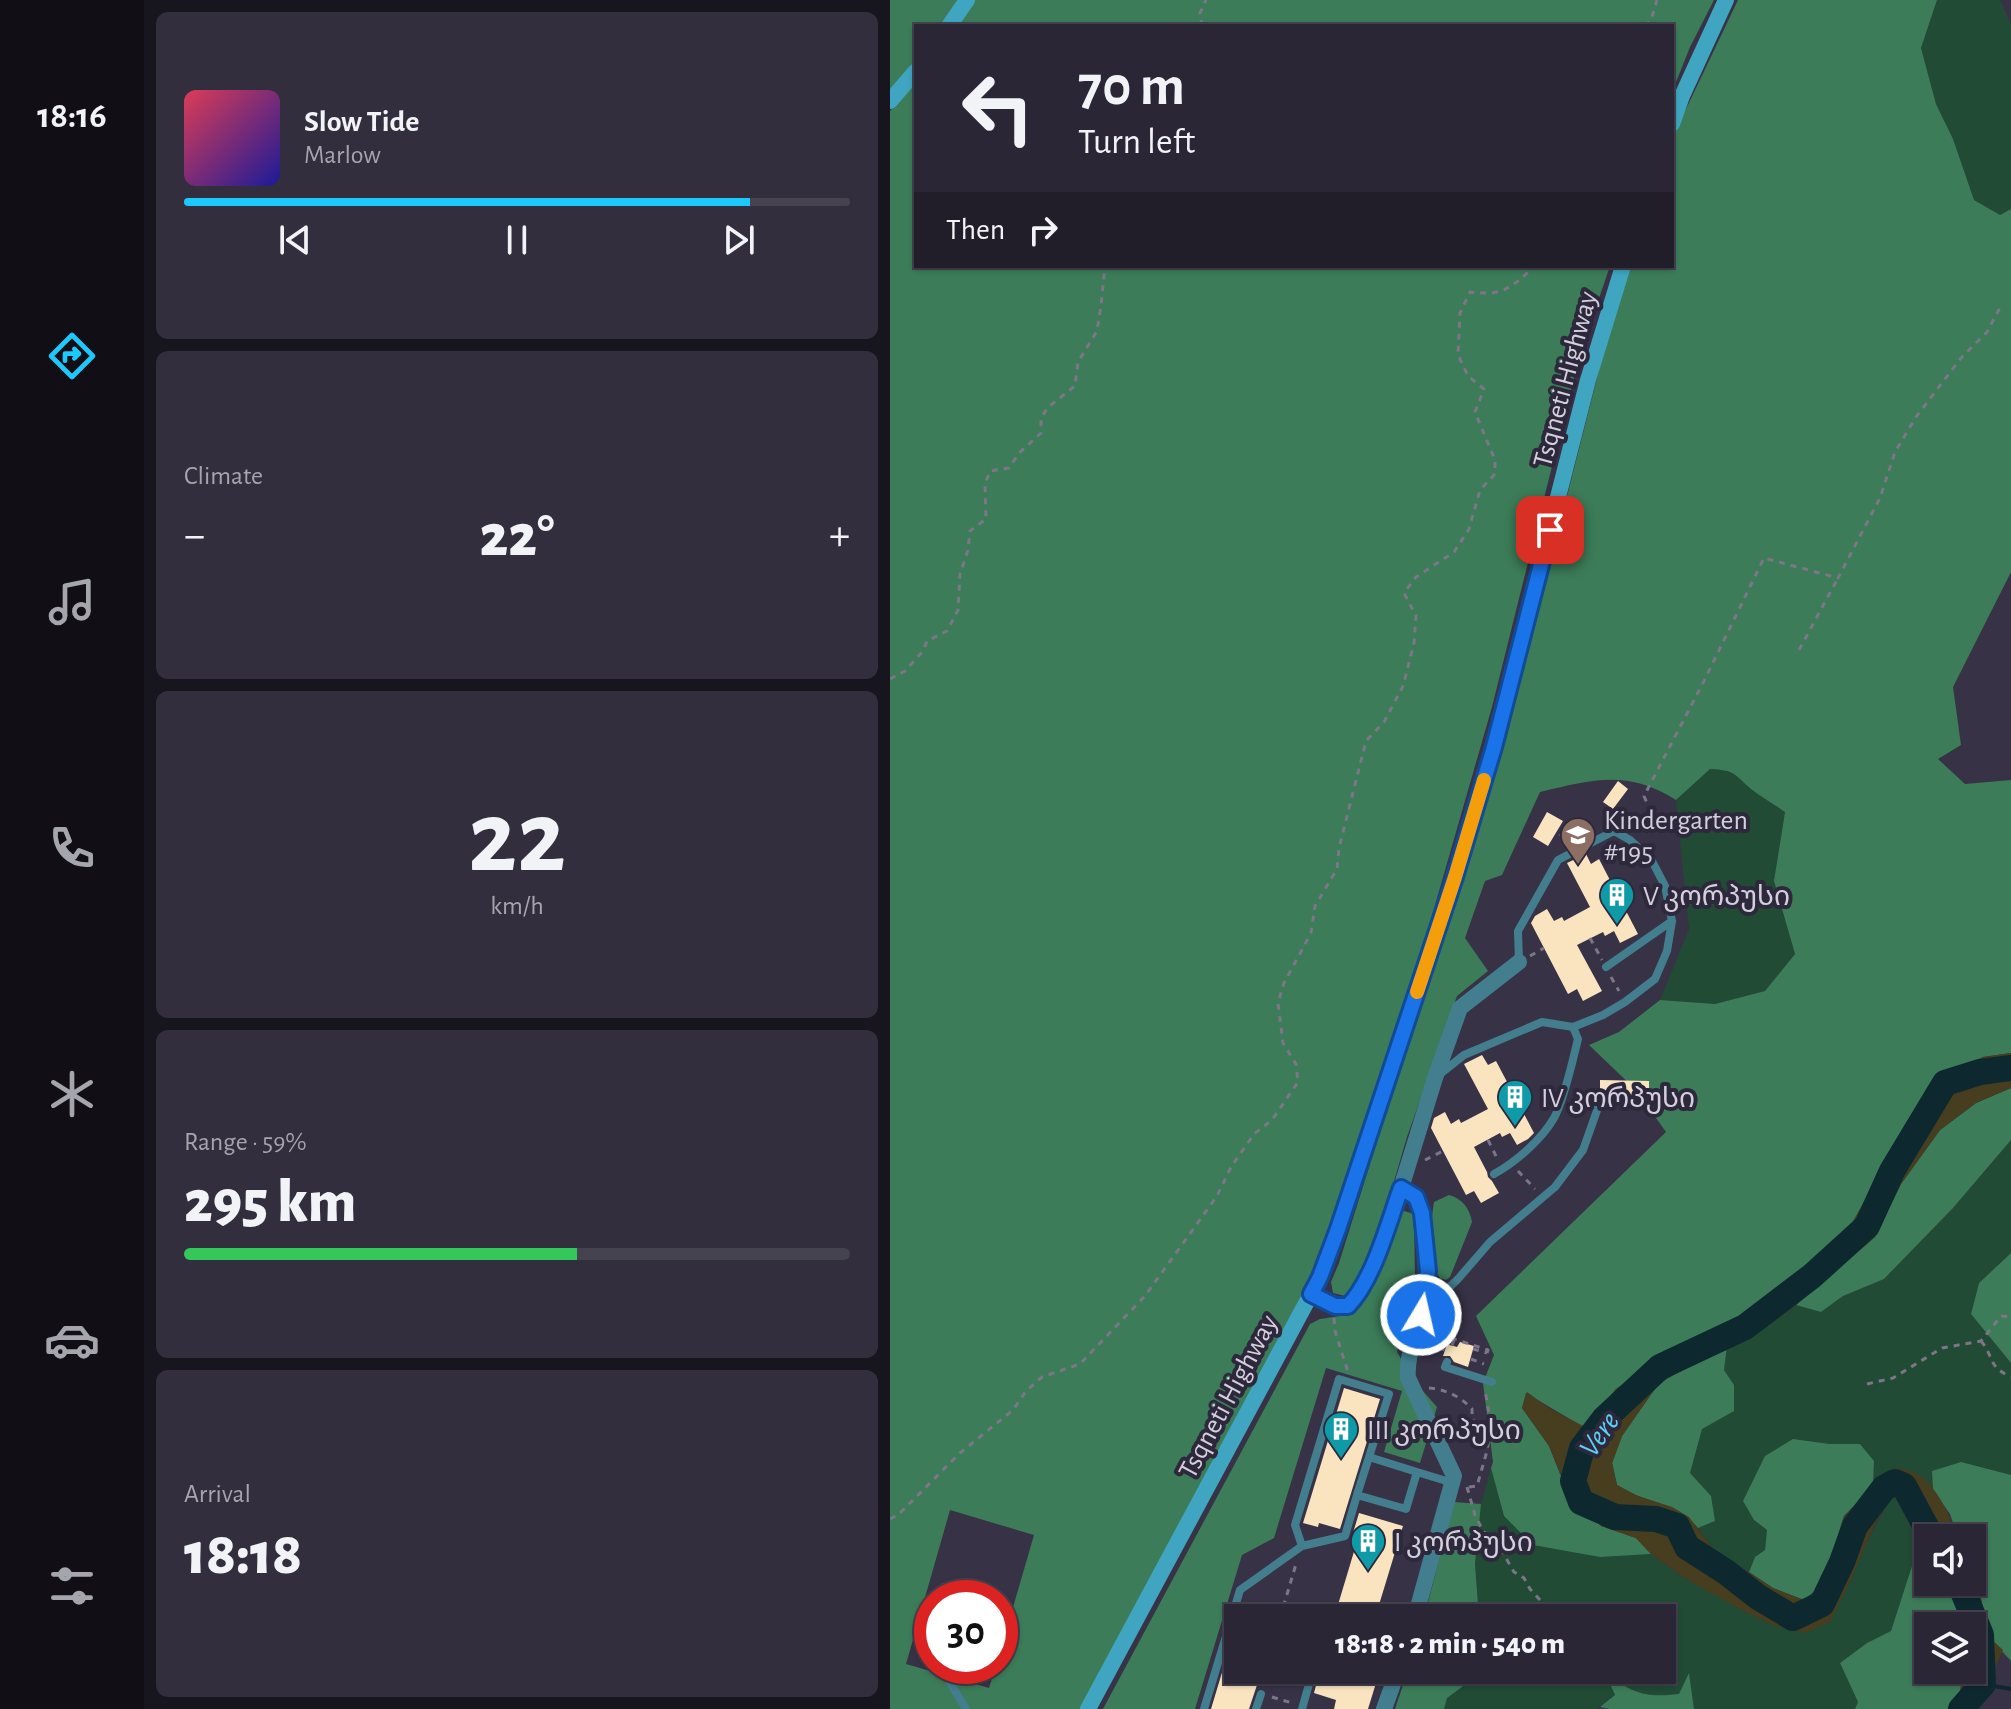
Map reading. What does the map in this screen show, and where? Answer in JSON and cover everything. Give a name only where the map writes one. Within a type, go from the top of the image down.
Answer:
[{"type":"main road","points":[[950,24],[967,0]]},
{"type":"main road","points":[[1674,118],[1726,0]]},
{"type":"main road","points":[[890,101],[914,73]]},
{"type":"main road","name":"Tsqneti Highway","points":[[1088,1709],[1320,1277],[1338,1229],[1459,863],[1498,733],[1588,380],[1622,268]]},
{"type":"street","points":[[1311,1294],[1335,1306],[1348,1306],[1358,1296],[1372,1268],[1401,1188],[1460,1008],[1519,962]]},
{"type":"street","points":[[1401,1188],[1416,1197],[1422,1213],[1428,1271],[1421,1315],[1407,1363],[1408,1378],[1453,1471],[1454,1483],[1419,1604]]},
{"type":"street","points":[[1384,1709],[1393,1684]]},
{"type":"lane","points":[[1435,1078],[1464,1055],[1542,1022],[1573,1027],[1603,1015],[1655,979],[1667,951],[1672,921],[1665,886],[1651,859],[1630,840],[1614,831],[1558,860],[1518,931],[1519,962]]},
{"type":"lane","points":[[1606,967],[1672,921]]},
{"type":"lane","points":[[1494,1174],[1512,1164],[1556,1115],[1578,1039],[1573,1027]]},
{"type":"lane","points":[[1421,1315],[1490,1242],[1555,1187],[1583,1150],[1600,1102]]},
{"type":"lane","points":[[1447,1362],[1445,1367],[1487,1382]]},
{"type":"lane","points":[[1204,1709],[1240,1590],[1302,1546],[1345,1536],[1389,1394],[1339,1379],[1295,1525],[1302,1546]]},
{"type":"lane","points":[[1369,1457],[1454,1483]]},
{"type":"lane","points":[[1357,1495],[1406,1509],[1417,1472]]},
{"type":"lane","points":[[951,1684],[966,1709]]},
{"type":"lane","points":[[1305,1708],[1310,1684]]},
{"type":"lane","points":[[1256,1709],[1261,1694]]},
{"type":"path","points":[[1202,24],[1200,13],[1206,0]]},
{"type":"path","points":[[1647,24],[1657,0]]},
{"type":"path","points":[[890,679],[905,671],[923,651],[927,641],[947,631],[958,610],[960,574],[970,531],[986,519],[985,484],[990,471],[1009,468],[1019,453],[1041,433],[1041,419],[1047,408],[1075,386],[1078,362],[1097,331],[1105,268]]},
{"type":"path","points":[[890,1519],[899,1514],[960,1453],[1013,1410],[1026,1391],[1042,1377],[1080,1364],[1145,1296],[1217,1196],[1231,1167],[1254,1134],[1272,1120],[1298,1082],[1296,1064],[1283,1043],[1278,1003],[1284,983],[1311,933],[1315,906],[1337,869],[1339,848],[1366,741],[1384,722],[1403,686],[1414,643],[1416,616],[1404,593],[1416,577],[1454,552],[1469,529],[1480,490],[1495,474],[1495,460],[1475,412],[1484,389],[1468,376],[1458,355],[1460,313],[1470,292],[1492,294],[1511,287],[1533,268]]},
{"type":"path","points":[[1799,650],[1880,498],[1895,452],[1916,417],[1961,358],[1987,332],[2002,304]]},
{"type":"path","points":[[1630,840],[1652,815],[1644,796],[1764,558],[1838,578]]},
{"type":"path","points":[[1560,834],[1573,844]]},
{"type":"path","points":[[1590,938],[1600,956]]},
{"type":"path","points":[[1606,967],[1625,1002]]},
{"type":"path","points":[[1488,1140],[1497,1158]]},
{"type":"path","points":[[1512,1164],[1543,1197]]},
{"type":"path","points":[[1867,1384],[1893,1378],[1942,1348],[1981,1341],[2001,1316],[2011,1317]]},
{"type":"path","points":[[1334,1319],[1347,1365]]},
{"type":"path","points":[[1459,1344],[1453,1344],[1454,1339],[1488,1350],[1487,1353],[1473,1349]]},
{"type":"path","points":[[1422,1354],[1426,1341],[1445,1349],[1427,1346]]},
{"type":"path","points":[[1981,1341],[1991,1363],[2011,1377]]},
{"type":"path","points":[[1471,1359],[1484,1364]]},
{"type":"path","points":[[1487,1382],[1491,1426],[1487,1451],[1477,1486],[1467,1487],[1483,1531],[1499,1546],[1514,1572],[1524,1578],[1540,1600]]},
{"type":"path","points":[[1413,1389],[1446,1391],[1465,1401],[1472,1409],[1475,1423],[1491,1426]]},
{"type":"path","points":[[1284,1604],[1302,1546]]},
{"type":"path","points":[[1261,1694],[1305,1708]]},
{"type":"green space","points":[[890,0],[958,0],[942,24],[914,24],[914,62],[890,89]]},
{"type":"green space","points":[[974,0],[1714,0],[1674,87],[1674,24],[956,24]]},
{"type":"green space","points":[[1738,0],[1937,0],[1921,48],[1936,104],[1953,139],[1974,200],[2000,215],[2011,209],[2011,572],[1953,687],[1961,745],[1938,759],[1965,784],[2011,780],[2011,1053],[1983,1057],[1884,1168],[1851,1225],[1783,1289],[1729,1324],[1668,1353],[1616,1389],[1585,1428],[1526,1393],[1522,1408],[1549,1446],[1560,1474],[1601,1526],[1636,1538],[1651,1554],[1600,1557],[1533,1545],[1504,1516],[1491,1468],[1493,1462],[1483,1383],[1494,1355],[1476,1316],[1666,1132],[1636,1090],[1589,1045],[1619,1032],[1660,1000],[1715,1004],[1765,991],[1795,954],[1774,881],[1785,812],[1725,770],[1710,769],[1676,800],[1641,784],[1609,780],[1540,792],[1502,875],[1485,881],[1465,938],[1488,971],[1457,996],[1357,1286],[1345,1296],[1333,1293],[1331,1282],[1485,797],[1550,563],[1609,331],[1630,268],[1674,268],[1674,137]]},
{"type":"green space","points":[[1937,0],[2000,0],[2011,24],[2011,209],[2000,215],[1974,200],[1953,139],[1936,104],[1921,48]]},
{"type":"green space","points":[[914,83],[914,268],[1609,268],[1580,354],[1492,707],[1429,926],[1331,1232],[1292,1315],[1080,1709],[890,1709],[890,111]]},
{"type":"green space","points":[[1710,768],[1734,773],[1785,812],[1774,881],[1795,954],[1765,991],[1715,1004],[1660,1000],[1689,929],[1676,800]]},
{"type":"green space","points":[[2011,1088],[2011,1140],[1953,1208],[1884,1279],[1843,1296],[1821,1312],[1796,1305],[1875,1237],[1901,1184],[1940,1130],[1976,1103]]},
{"type":"green space","points":[[2011,1140],[2011,1253],[1979,1283],[1971,1314],[2011,1363],[2011,1475],[1932,1471],[1933,1490],[1916,1473],[1899,1468],[1873,1487],[1874,1461],[1860,1444],[1793,1439],[1754,1520],[1767,1530],[1765,1550],[1755,1557],[1749,1572],[1713,1549],[1698,1528],[1715,1521],[1690,1473],[1702,1429],[1734,1385],[1724,1370],[1727,1346],[1755,1335],[1796,1305],[1821,1312],[1843,1296],[1884,1279],[1953,1208]]},
{"type":"green space","points":[[1449,1195],[1465,1205],[1472,1222],[1450,1277],[1446,1280],[1437,1273],[1431,1223],[1434,1202]]},
{"type":"green space","points":[[1401,1210],[1414,1214],[1415,1281],[1397,1352],[1415,1382],[1437,1407],[1420,1463],[1384,1452],[1402,1391],[1326,1368],[1274,1538],[1242,1555],[1227,1604],[1224,1604],[1224,1614],[1195,1709],[1103,1709],[1310,1324],[1320,1319],[1353,1314],[1377,1270]]},
{"type":"green space","points":[[2011,1253],[2011,1363],[1971,1314],[1979,1283]]},
{"type":"green space","points":[[1727,1346],[1724,1370],[1734,1385],[1734,1411],[1702,1429],[1690,1473],[1711,1496],[1715,1521],[1698,1528],[1679,1511],[1617,1485],[1612,1463],[1622,1436],[1659,1383]]},
{"type":"green space","points":[[1793,1439],[1860,1444],[1874,1461],[1873,1487],[1844,1516],[1830,1561],[1816,1590],[1804,1600],[1773,1588],[1749,1572],[1755,1557],[1765,1550],[1767,1530],[1754,1520],[1743,1501],[1765,1456]]},
{"type":"green space","points":[[1961,1462],[2011,1475],[2011,1661],[1988,1636],[1986,1612],[1981,1596],[1986,1596],[1986,1524],[1953,1524],[1933,1490],[1932,1471]]},
{"type":"green space","points":[[1491,1468],[1504,1516],[1600,1557],[1651,1554],[1686,1579],[1830,1621],[1892,1497],[1904,1500],[1914,1525],[1914,1556],[1891,1631],[1867,1643],[1840,1663],[1858,1702],[1855,1709],[1694,1709],[1689,1675],[1679,1694],[1649,1695],[1622,1684],[1676,1684],[1676,1604],[1478,1604],[1475,1564],[1481,1504]]},
{"type":"green space","points":[[1454,1502],[1481,1504],[1475,1564],[1478,1604],[1428,1604]]},
{"type":"green space","points":[[1914,1556],[1914,1596],[1953,1596],[1959,1612],[1914,1612],[1914,1684],[1961,1684],[1960,1693],[1953,1709],[1855,1709],[1858,1702],[1840,1663],[1867,1643],[1891,1631]]},
{"type":"green space","points":[[1689,1673],[1694,1709],[1600,1707],[1615,1695],[1610,1684],[1622,1684],[1640,1693],[1679,1694]]},
{"type":"green space","points":[[1403,1684],[1464,1684],[1447,1698],[1444,1709],[1395,1709]]},
{"type":"green space","points":[[1464,1684],[1610,1684],[1615,1695],[1597,1709],[1444,1709],[1447,1698]]},
{"type":"sand","points":[[2011,1053],[2011,1088],[1976,1103],[1940,1130],[1901,1184],[1875,1237],[1796,1305],[1755,1335],[1727,1346],[1659,1383],[1622,1436],[1612,1463],[1617,1485],[1689,1517],[1713,1549],[1773,1588],[1804,1600],[1816,1590],[1830,1561],[1844,1516],[1873,1487],[1899,1468],[1917,1474],[1931,1486],[1952,1524],[1914,1525],[1904,1500],[1892,1497],[1876,1522],[1830,1622],[1805,1633],[1772,1625],[1686,1579],[1651,1554],[1636,1538],[1601,1526],[1570,1496],[1549,1446],[1522,1408],[1527,1392],[1585,1427],[1616,1389],[1668,1353],[1729,1324],[1783,1289],[1851,1225],[1931,1082],[1983,1057]]},
{"type":"sand","points":[[1953,1596],[1981,1596],[1984,1612],[1959,1612]]},
{"type":"sand","points":[[1986,1625],[1988,1636],[2003,1650],[1988,1681],[1979,1695],[1968,1709],[1953,1709],[1961,1684],[1986,1684]]},
{"type":"building","points":[[1618,781],[1628,789],[1613,809],[1603,802]]},
{"type":"building","points":[[1547,812],[1563,821],[1548,846],[1533,837]]},
{"type":"building","name":"V კორპუსი","points":[[1586,854],[1591,864],[1599,859],[1638,934],[1620,943],[1614,931],[1605,936],[1603,932],[1577,945],[1602,991],[1583,1001],[1577,989],[1568,994],[1531,923],[1535,916],[1547,909],[1554,921],[1562,917],[1564,921],[1590,907],[1567,863]]},
{"type":"building","name":"IV კორპუსი","points":[[1482,1055],[1488,1065],[1496,1061],[1534,1133],[1517,1145],[1510,1133],[1502,1137],[1500,1133],[1474,1147],[1499,1193],[1481,1203],[1474,1191],[1466,1195],[1431,1128],[1434,1118],[1445,1112],[1451,1124],[1459,1119],[1461,1123],[1488,1109],[1464,1064]]},
{"type":"building","points":[[1600,1080],[1649,1081],[1649,1095],[1600,1094]]},
{"type":"building","points":[[1460,1342],[1474,1346],[1468,1367],[1454,1362],[1450,1356],[1443,1356],[1447,1344],[1457,1347]]},
{"type":"building","name":"III კორპუსი","points":[[1344,1388],[1380,1399],[1340,1529],[1319,1523],[1318,1527],[1303,1523]]},
{"type":"building","name":"I კორპუსი","points":[[1359,1513],[1403,1526],[1379,1604],[1338,1604],[1359,1535],[1353,1533]]},
{"type":"building","points":[[1224,1666],[1224,1684],[1257,1684],[1249,1709],[1211,1709]]},
{"type":"building","points":[[1316,1684],[1376,1684],[1368,1709],[1334,1709],[1336,1700],[1314,1693]]},
{"type":"waterway","name":"Vere","points":[[1924,1524],[1904,1486],[1895,1482],[1884,1488],[1855,1526],[1822,1604],[1793,1618],[1687,1547],[1677,1526],[1656,1519],[1615,1517],[1581,1502],[1573,1481],[1582,1448],[1604,1419],[1660,1367],[1745,1327],[1812,1276],[1867,1226],[1892,1171],[1945,1083],[1980,1072],[2011,1068]]},
{"type":"waterway","name":"Vere","points":[[1961,1709],[1983,1684],[1981,1635],[1965,1596]]},
{"type":"waterway","points":[[1983,1684],[2011,1689]]},
{"type":"slow traffic","points":[[1417,992],[1484,780]]},
{"type":"place","name":"Kindergarten #195","points":[[1578,866]]},
{"type":"place","name":"V კორპუსი","points":[[1617,926]]},
{"type":"place","name":"IV კორპუსი","points":[[1515,1128]]},
{"type":"place","name":"III კორპუსი","points":[[1341,1460]]},
{"type":"place","name":"I კორპუსი","points":[[1368,1572]]},
{"type":"route","points":[[1421,1315],[1428,1271],[1422,1213],[1416,1197],[1401,1188],[1372,1268],[1358,1296],[1348,1306],[1335,1306],[1311,1294],[1338,1229],[1455,877],[1494,747],[1550,530]]}]
